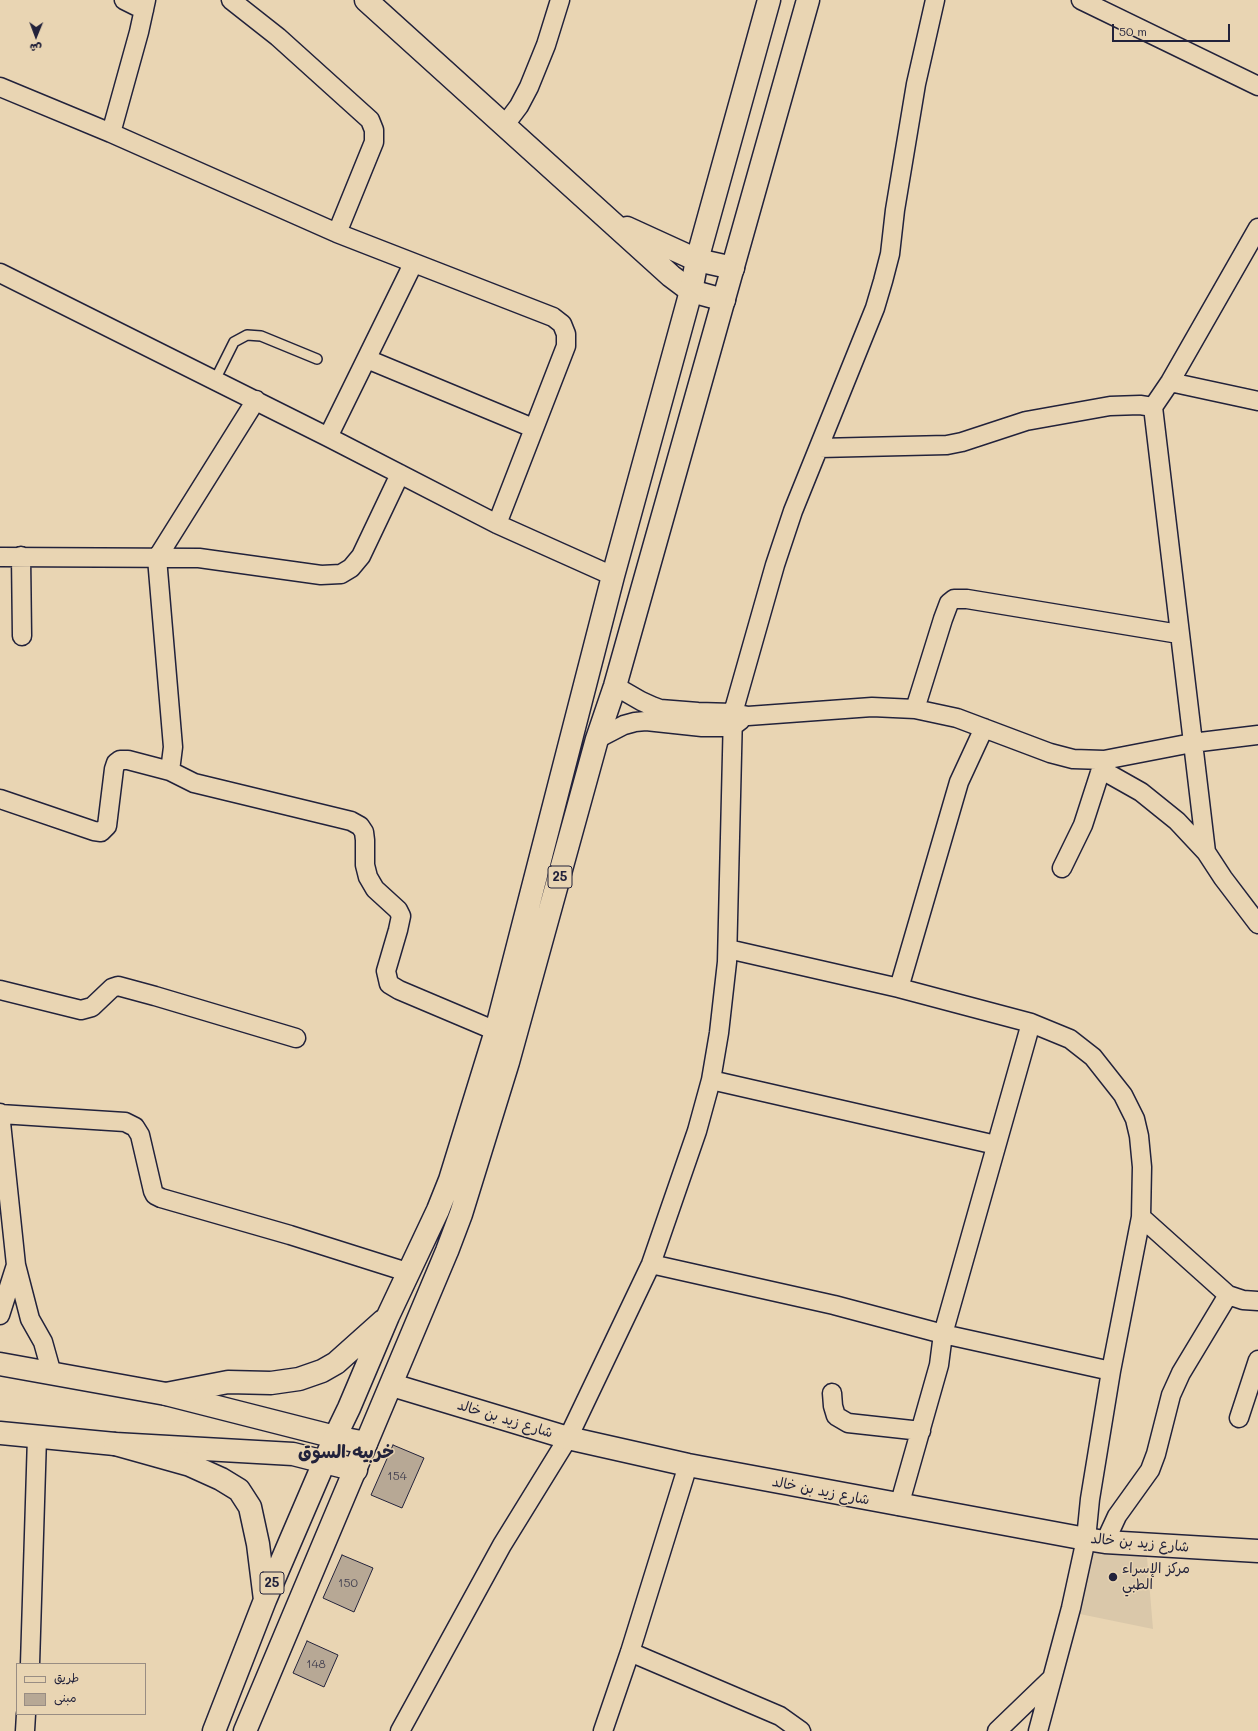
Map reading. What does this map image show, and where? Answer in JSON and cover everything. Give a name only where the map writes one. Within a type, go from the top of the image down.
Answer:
[{"type":"main road","points":[[366,0],[671,276],[691,291],[724,300]]},
{"type":"main road","name":"25","points":[[214,1731],[265,1600],[324,1462],[349,1408],[388,1316],[438,1210],[450,1180],[496,1031],[613,576],[691,291],[696,260],[769,0]]},
{"type":"main road","name":"25","points":[[245,1731],[356,1470],[366,1443],[392,1385],[461,1214],[508,1062],[597,739],[615,686],[808,0]]},
{"type":"main road","points":[[606,218],[696,260],[733,268]]},
{"type":"main road","points":[[166,1394],[228,1382],[271,1383],[299,1379],[322,1371],[336,1363],[388,1316]]},
{"type":"main road","points":[[0,1364],[166,1394],[335,1437],[366,1443]]},
{"type":"main road","name":"شارع زيد بن خالد","points":[[392,1385],[568,1438],[688,1465],[899,1506],[1095,1541],[1258,1551]]},
{"type":"main road","points":[[0,1433],[115,1444],[292,1454],[356,1470]]},
{"type":"main road","points":[[115,1444],[190,1465],[221,1478],[239,1490],[250,1507],[258,1544],[265,1600]]},
{"type":"street","points":[[111,133],[145,5],[124,0]]},
{"type":"street","points":[[231,0],[284,42],[370,120],[374,130],[372,147],[337,233]]},
{"type":"street","points":[[504,126],[519,106],[528,87],[546,45],[560,0]]},
{"type":"street","points":[[400,1731],[502,1545],[568,1438],[651,1264],[697,1131],[711,1080],[720,1033],[728,949],[738,718],[775,565],[793,511],[875,308],[884,281],[890,254],[895,210],[916,84],[936,0]]},
{"type":"street","points":[[1081,0],[1258,86]]},
{"type":"street","points":[[0,87],[111,133],[337,233],[413,264],[553,317],[562,324],[566,334],[566,346],[497,524]]},
{"type":"street","points":[[1206,852],[1153,407],[1170,382],[1258,228]]},
{"type":"street","points":[[328,436],[413,264]]},
{"type":"street","points":[[0,273],[328,436],[497,524],[613,576]]},
{"type":"street","points":[[367,359],[533,428]]},
{"type":"street","points":[[1170,382],[1258,402]]},
{"type":"street","points":[[170,771],[173,747],[157,558],[256,400]]},
{"type":"street","points":[[819,448],[947,445],[962,442],[1026,421],[1110,406],[1140,405],[1153,407]]},
{"type":"street","points":[[0,557],[199,558],[321,575],[341,574],[351,568],[360,556],[400,474]]},
{"type":"street","points":[[21,556],[22,636]]},
{"type":"street","points":[[915,709],[943,619],[949,603],[954,599],[967,599],[1179,634]]},
{"type":"street","points":[[615,686],[640,701],[660,709],[738,718]]},
{"type":"street","points":[[597,739],[624,725],[635,722],[646,721],[702,727],[738,718],[872,707],[915,709],[958,718],[1062,757],[1103,765],[1161,806],[1206,852],[1223,878],[1258,924]]},
{"type":"street","points":[[899,988],[960,782],[984,728]]},
{"type":"street","points":[[1103,765],[1192,743],[1258,735]]},
{"type":"street","points":[[0,799],[94,831],[101,832],[107,826],[112,779],[116,763],[120,760],[137,761],[170,771],[194,783],[350,821],[360,826],[364,832],[365,866],[368,877],[375,889],[398,910],[401,916],[386,971],[389,984],[399,990],[496,1031]]},
{"type":"street","points":[[1062,868],[1083,824],[1103,765]]},
{"type":"street","points":[[728,949],[899,988],[1032,1023],[1070,1039],[1094,1057],[1124,1095],[1135,1119],[1139,1136],[1142,1167],[1140,1217],[1111,1371],[1090,1499],[1095,1541]]},
{"type":"street","points":[[0,990],[81,1010],[92,1007],[112,988],[118,986],[296,1038]]},
{"type":"street","points":[[899,1506],[940,1365],[943,1334],[1032,1023]]},
{"type":"street","points":[[711,1080],[996,1146]]},
{"type":"street","points":[[52,1374],[43,1342],[30,1318],[16,1265],[0,1114],[125,1122],[135,1126],[140,1135],[155,1195],[408,1272]]},
{"type":"street","points":[[1140,1217],[1228,1295],[1243,1300],[1258,1301]]},
{"type":"street","points":[[651,1264],[834,1305],[943,1334],[1111,1371]]},
{"type":"street","points":[[0,1315],[16,1265]]},
{"type":"street","points":[[1038,1731],[1071,1608],[1095,1541],[1117,1516],[1150,1470],[1156,1454],[1171,1395],[1181,1373],[1228,1295]]},
{"type":"street","points":[[1239,1418],[1258,1360]]},
{"type":"street","points":[[832,1392],[833,1406],[836,1416],[848,1423],[921,1431]]},
{"type":"street","points":[[30,1663],[37,1437]]},
{"type":"street","points":[[603,1731],[630,1652],[688,1465]]},
{"type":"street","points":[[630,1652],[780,1716],[801,1731]]},
{"type":"street","points":[[997,1731],[1051,1679]]},
{"type":"street","points":[[25,1731],[26,1715]]},
{"type":"lane","points":[[215,380],[234,342],[247,335],[261,336],[317,359]]},
{"type":"shaded area","name":"مركز الإسراء الطبي","points":[[1086,1539],[1146,1545],[1153,1629],[1070,1612]]},
{"type":"building","points":[[393,1445],[424,1458],[402,1508],[371,1495]]},
{"type":"building","points":[[342,1555],[373,1568],[354,1612],[323,1598]]},
{"type":"building","points":[[307,1641],[338,1655],[324,1687],[293,1673]]},
{"type":"place","name":"مركز الإسراء الطبي","points":[[1113,1577]]},
{"type":"district","name":"خربیه السوق","points":[[346,1452]]}]
